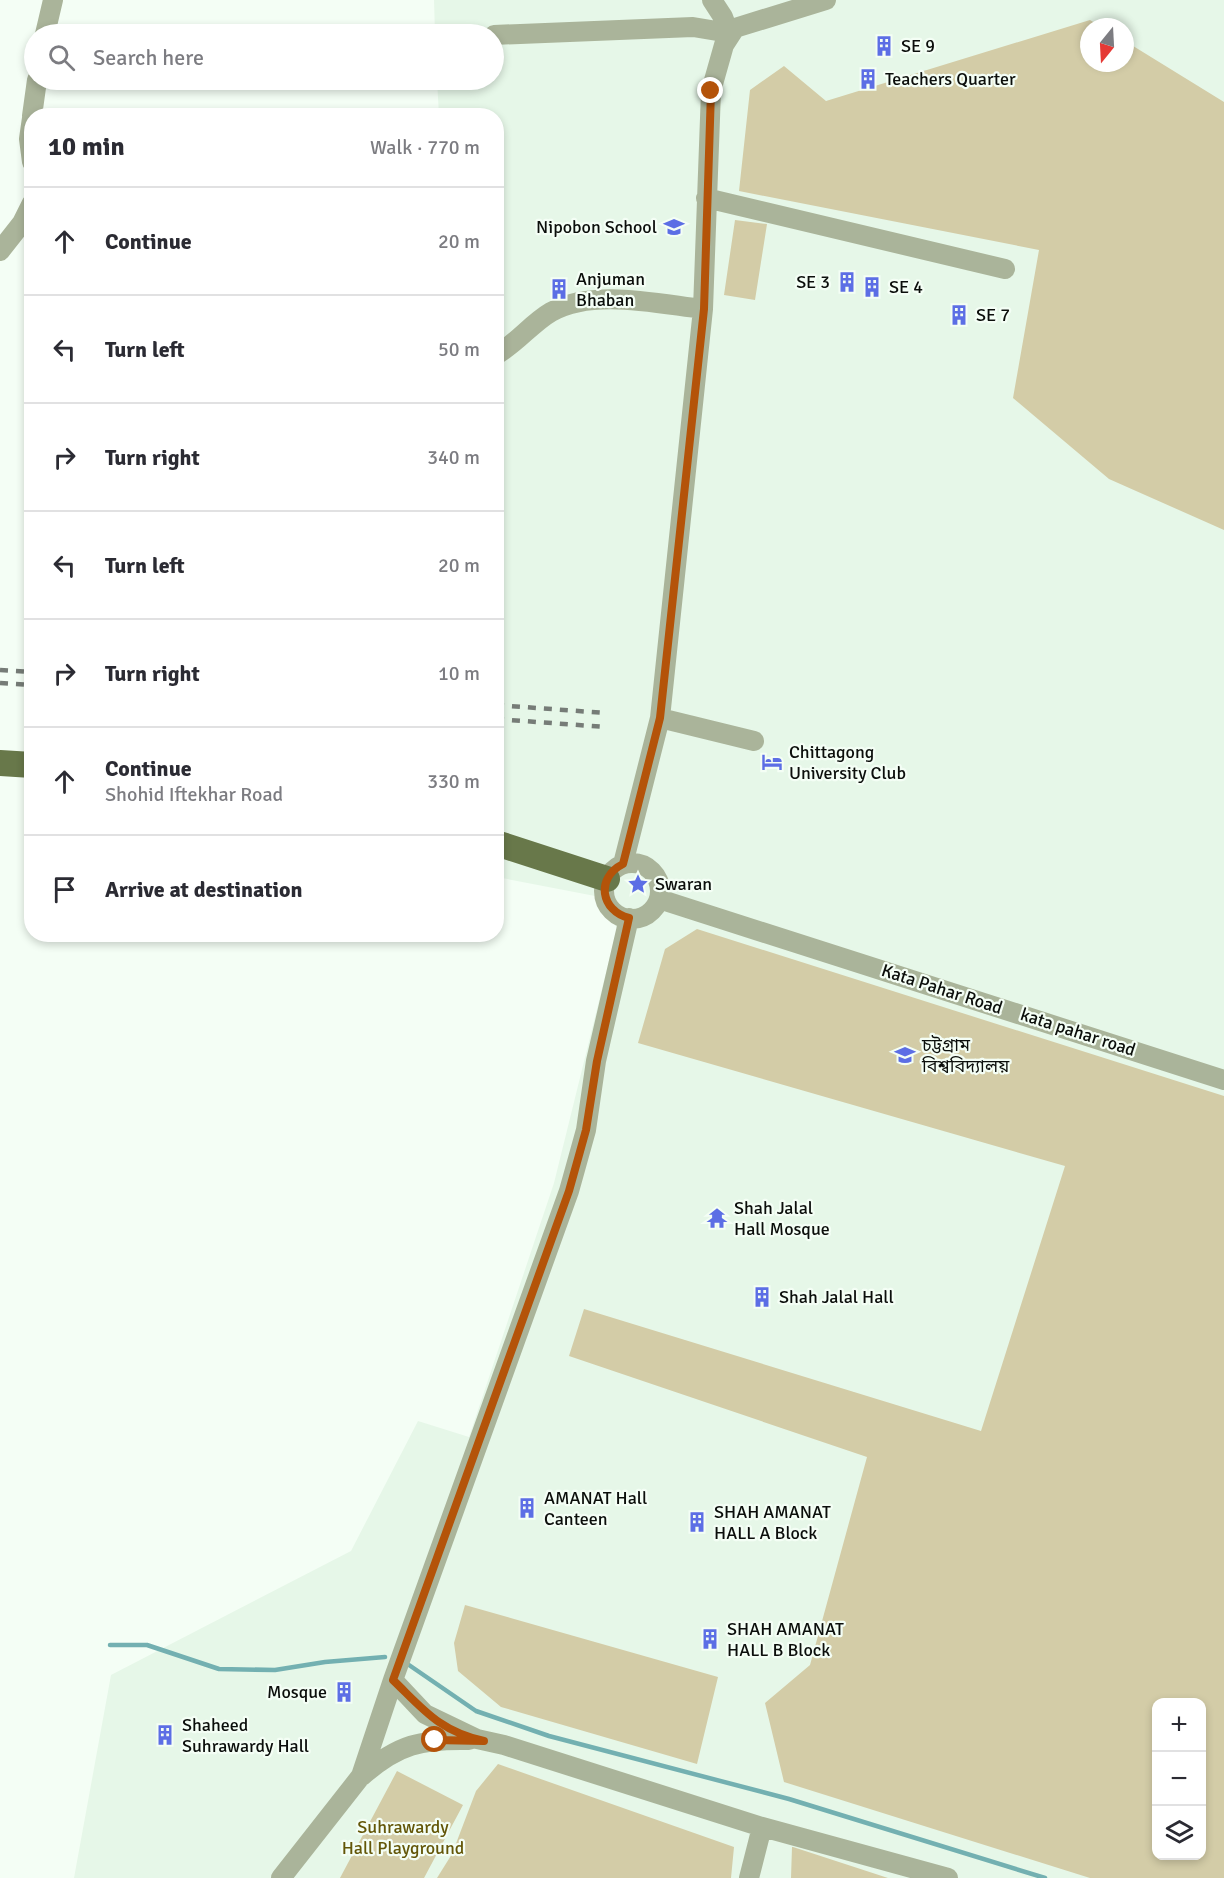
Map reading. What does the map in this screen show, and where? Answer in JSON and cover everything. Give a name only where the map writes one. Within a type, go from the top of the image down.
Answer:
[{"type":"main road","points":[[0,763],[24,764]]},
{"type":"main road","points":[[504,845],[615,871]]},
{"type":"street","points":[[47,24],[53,0]]},
{"type":"street","points":[[615,871],[632,862],[648,868],[659,882],[659,899],[644,916],[629,918],[613,912],[608,904],[604,887],[615,871],[660,718],[704,309],[711,91],[729,33],[723,17],[712,0]]},
{"type":"street","points":[[504,35],[693,27],[729,33],[741,25],[826,0]]},
{"type":"street","points":[[33,108],[36,90]]},
{"type":"street","points":[[706,198],[1005,269]]},
{"type":"street","points":[[0,251],[24,219]]},
{"type":"street","points":[[504,351],[551,312],[576,302],[619,299],[704,309]]},
{"type":"street","points":[[660,718],[754,741]]},
{"type":"street","name":"Kata Pahar Road","points":[[659,899],[1224,1079]]},
{"type":"street","name":"kata pahar road","points":[[691,909],[1224,1079]]},
{"type":"street","points":[[362,1776],[395,1674],[569,1191],[586,1130],[597,1061],[629,918]]},
{"type":"street","points":[[395,1674],[425,1714],[447,1727],[484,1741],[762,1827],[948,1878]]},
{"type":"street","points":[[281,1878],[362,1776],[382,1758],[405,1746],[435,1740],[484,1741]]},
{"type":"street","points":[[748,1878],[762,1827]]},
{"type":"shaded area","name":"চট্টগ্রাম বিশ্ববিদ্যালয়","points":[[434,0],[1224,0],[1224,1878],[74,1878],[111,1675],[351,1551],[418,1421],[469,1437],[554,1183],[617,928],[595,896],[504,878],[504,108],[439,108],[438,90],[504,90],[504,24],[435,24]]},
{"type":"green space","points":[[1080,23],[1080,72],[1134,72],[1134,47],[1224,102],[1224,530],[1109,479],[1013,398],[1039,250],[739,191],[750,90],[784,66],[826,101]]},
{"type":"green space","points":[[735,220],[767,224],[755,300],[724,295]]},
{"type":"green space","points":[[697,929],[1224,1096],[1224,1878],[1090,1878],[784,1782],[765,1703],[810,1665],[867,1457],[569,1356],[584,1309],[981,1431],[1065,1166],[638,1043],[665,949]]},
{"type":"green space","points":[[465,1605],[718,1677],[697,1764],[501,1707],[458,1671],[454,1643]]},
{"type":"green space","points":[[498,1764],[734,1847],[731,1878],[437,1878],[452,1854],[476,1791]]},
{"type":"green space","name":"Suhrawardy Hall Playground","points":[[397,1771],[463,1805],[424,1878],[340,1878]]},
{"type":"green space","points":[[793,1847],[888,1878],[791,1878]]},
{"type":"waterway","points":[[110,1645],[147,1645],[219,1669],[275,1670],[325,1662],[385,1657]]},
{"type":"waterway","points":[[409,1665],[476,1711],[549,1736],[789,1799],[1045,1878]]},
{"type":"railway","points":[[0,670],[24,672]]},
{"type":"railway","points":[[0,683],[24,684]]},
{"type":"railway","points":[[504,706],[606,713]]},
{"type":"railway","points":[[504,720],[605,727]]},
{"type":"place","name":"SE 9","points":[[884,46]]},
{"type":"place","name":"Teachers Quarter","points":[[868,79]]},
{"type":"place","name":"Nipobon School","points":[[674,227]]},
{"type":"place","name":"SE 3","points":[[847,282]]},
{"type":"place","name":"SE 4","points":[[872,287]]},
{"type":"place","name":"Anjuman Bhaban","points":[[559,289]]},
{"type":"place","name":"SE 7","points":[[959,315]]},
{"type":"place","name":"Chittagong University Club","points":[[772,762]]},
{"type":"place","name":"Swaran","points":[[638,884]]},
{"type":"place","name":"চট্টগ্রাম বিশ্ববিদ্যালয়","points":[[905,1055]]},
{"type":"place","name":"Shah Jalal Hall Mosque","points":[[717,1218]]},
{"type":"place","name":"Shah Jalal Hall","points":[[762,1297]]},
{"type":"place","name":"AMANAT Hall Canteen","points":[[527,1508]]},
{"type":"place","name":"SHAH AMANAT HALL A Block","points":[[697,1522]]},
{"type":"place","name":"SHAH AMANAT HALL B Block","points":[[710,1639]]},
{"type":"place","name":"Mosque","points":[[344,1692]]},
{"type":"place","name":"Shaheed Suhrawardy Hall","points":[[165,1735]]},
{"type":"route","points":[[435,1740],[484,1741],[447,1727],[425,1714],[393,1680],[569,1191],[586,1130],[597,1061],[629,918],[613,912],[604,896],[604,887],[610,872],[623,864],[660,718],[704,309],[711,91]]}]
